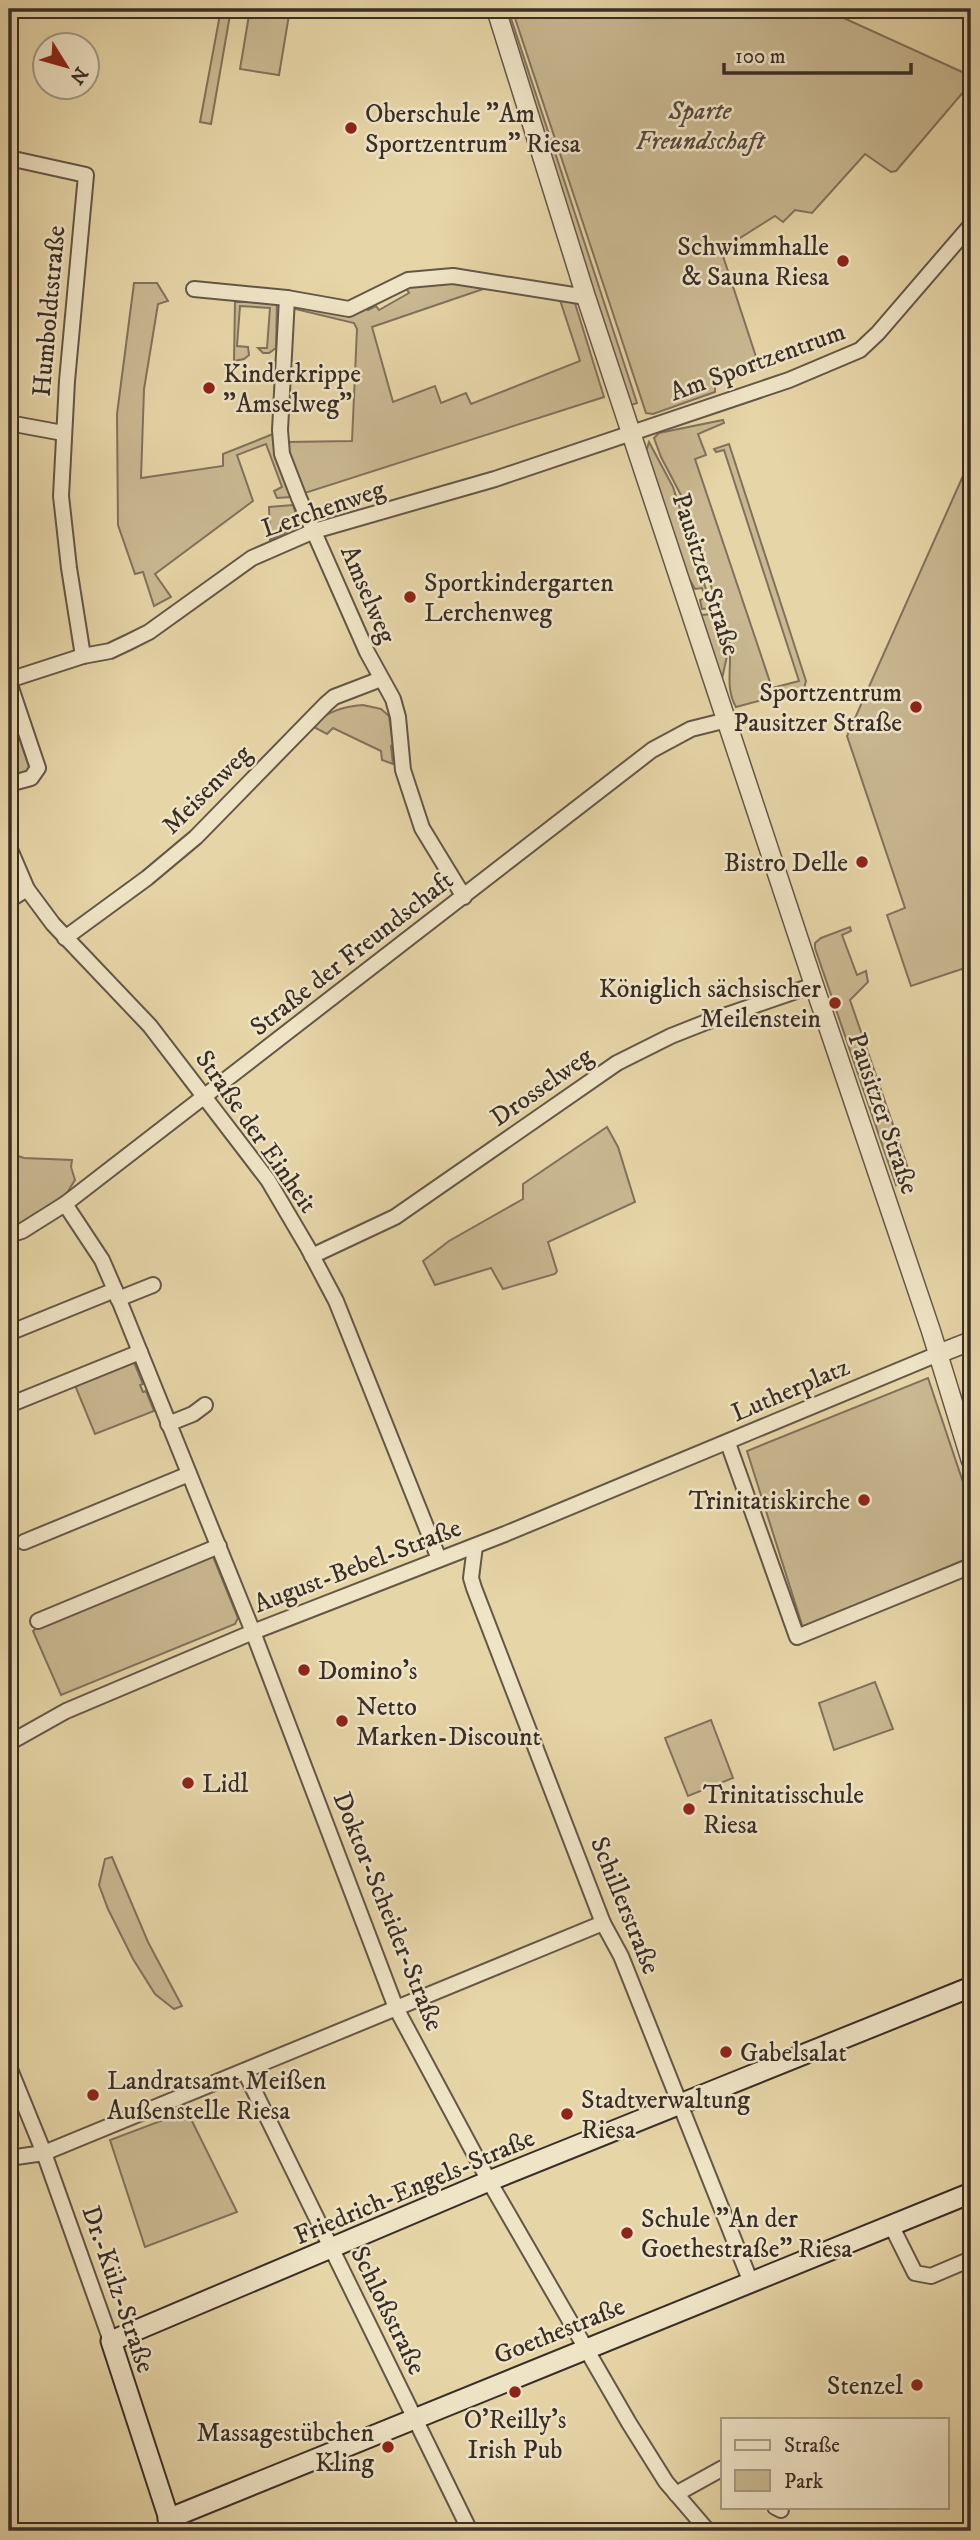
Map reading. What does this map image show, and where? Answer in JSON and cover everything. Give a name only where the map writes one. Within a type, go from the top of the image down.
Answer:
[{"type":"main road","name":"Friedrich-Engels-Straße","points":[[111,2341],[489,2181],[971,1987]]},
{"type":"main road","name":"Goethestraße","points":[[170,2525],[518,2374],[587,2349],[750,2280],[971,2193]]},
{"type":"main road","name":"Dr.-Külz-Straße","points":[[111,2341],[170,2525]]},
{"type":"street","name":"Pausitzer Straße","points":[[496,9],[586,297],[938,1354]]},
{"type":"street","name":"Humboldtstraße","points":[[9,158],[86,175],[78,240],[63,433],[63,527],[83,656]]},
{"type":"street","name":"Am Sportzentrum","points":[[632,433],[789,380],[860,350],[878,333],[971,225]]},
{"type":"street","points":[[194,289],[287,298],[349,309],[408,280],[453,276],[586,297]]},
{"type":"street","name":"Amselweg","points":[[287,298],[281,447],[299,498],[396,708],[403,770],[422,828],[464,897]]},
{"type":"street","points":[[9,424],[63,433]]},
{"type":"street","name":"Lerchenweg","points":[[9,681],[83,656],[110,651],[149,632],[253,558],[314,531],[464,489],[632,433]]},
{"type":"street","name":"Meisenweg","points":[[65,938],[147,878],[196,837],[326,704],[334,698],[381,679]]},
{"type":"street","points":[[9,681],[38,768],[31,778],[9,784]]},
{"type":"street","name":"Straße der Freundschaft","points":[[9,1235],[22,1231],[65,1204],[652,750],[691,729],[727,720]]},
{"type":"street","name":"Straße der Einheit","points":[[9,847],[27,889],[65,938],[150,1026],[268,1180],[335,1301],[370,1382],[439,1559]]},
{"type":"street","points":[[9,900],[27,889]]},
{"type":"street","name":"Drosselweg","points":[[312,1256],[395,1217],[617,1063],[671,1036],[814,985]]},
{"type":"street","name":"Doktor-Scheider-Straße","points":[[65,1204],[102,1260],[117,1294],[253,1632],[396,2008],[489,2181],[629,2423],[676,2494],[708,2531]]},
{"type":"street","points":[[9,1333],[117,1294],[153,1285]]},
{"type":"street","points":[[971,1341],[938,1354],[971,1461]]},
{"type":"street","points":[[9,1405],[140,1352]]},
{"type":"street","name":"Lutherplatz","points":[[938,1354],[728,1443],[797,1637],[971,1566]]},
{"type":"street","points":[[168,1424],[193,1414],[205,1405]]},
{"type":"street","name":"August-Bebel-Straße","points":[[9,1743],[66,1711],[253,1632],[475,1546],[728,1443]]},
{"type":"street","points":[[24,1542],[189,1474]]},
{"type":"street","points":[[38,1621],[219,1546]]},
{"type":"street","name":"Schillerstraße","points":[[475,1546],[471,1578],[474,1588],[536,1742],[603,1923],[617,1947],[750,2280]]},
{"type":"street","points":[[9,2158],[44,2153],[603,1923]]},
{"type":"street","name":"Dr.-Külz-Straße","points":[[9,2067],[44,2153],[111,2341]]},
{"type":"street","name":"Schloßstraße","points":[[245,2072],[470,2531]]},
{"type":"street","points":[[891,2225],[915,2273],[931,2276],[971,2259]]},
{"type":"street","points":[[676,2494],[721,2469]]},
{"type":"green space","points":[[221,9],[231,9],[211,124],[200,122]]},
{"type":"green space","points":[[250,9],[290,9],[279,75],[240,69]]},
{"type":"green space","points":[[501,9],[508,9],[637,403],[631,405]]},
{"type":"green space","name":"Sparte Freundschaft","points":[[512,9],[824,9],[971,76],[971,83],[896,171],[891,172],[865,154],[812,213],[795,210],[783,222],[775,216],[721,250],[760,369],[715,385],[715,392],[653,414],[646,413]]},
{"type":"green space","points":[[432,280],[492,286],[372,327],[393,402],[435,386],[441,403],[466,393],[471,404],[580,361],[560,300],[574,300],[604,397],[305,493],[287,452],[286,442],[352,441],[357,329],[354,323],[291,308],[294,305],[357,313],[365,307],[368,310],[376,306],[379,310],[409,293],[404,285]]},
{"type":"green space","points":[[134,283],[157,283],[168,301],[158,304],[144,389],[141,478],[223,466],[223,454],[273,434],[277,459],[291,497],[277,498],[274,491],[282,487],[266,444],[237,455],[253,501],[155,574],[171,597],[154,606],[143,572],[135,574],[118,525],[117,414]]},
{"type":"green space","points":[[235,302],[277,302],[276,348],[269,353],[263,353],[258,348],[267,348],[270,308],[240,306],[237,346],[248,347],[249,355],[234,361]]},
{"type":"green space","points":[[723,420],[724,423],[698,434],[706,455],[695,459],[772,688],[799,681],[724,450],[716,452],[714,449],[729,444],[806,681],[804,689],[736,707],[730,691],[729,642],[683,499],[654,438],[659,433]]},
{"type":"green space","points":[[649,442],[673,487],[712,608],[702,609],[700,600],[705,598],[702,588],[695,589],[687,575],[646,452]]},
{"type":"green space","name":"Sportzentrum Pausitzer Straße","points":[[971,458],[971,966],[911,986],[887,915],[905,908],[847,736]]},
{"type":"green space","points":[[293,505],[299,523],[270,540],[269,507]]},
{"type":"green space","points":[[714,614],[727,656],[721,683],[700,615]]},
{"type":"green space","points":[[363,705],[381,709],[389,716],[393,764],[382,760],[381,751],[333,728],[327,734],[312,726],[336,711]]},
{"type":"green space","points":[[9,707],[30,770],[29,773],[9,780]]},
{"type":"green space","points":[[850,927],[851,931],[842,935],[857,975],[866,971],[868,982],[850,1000],[910,1174],[896,1185],[815,948],[815,943],[821,938]]},
{"type":"green space","points":[[607,1127],[618,1147],[635,1202],[548,1242],[557,1271],[555,1274],[503,1289],[491,1268],[435,1285],[423,1261],[449,1241],[523,1199],[523,1184]]},
{"type":"green space","points":[[9,1153],[24,1158],[72,1160],[75,1180],[63,1199],[9,1231]]},
{"type":"green space","points":[[133,1360],[143,1384],[140,1385],[143,1392],[146,1391],[154,1411],[95,1434],[74,1383],[98,1377]]},
{"type":"green space","points":[[928,1378],[971,1506],[971,1557],[803,1628],[747,1451]]},
{"type":"green space","points":[[212,1554],[238,1618],[235,1624],[61,1695],[33,1631],[45,1621]]},
{"type":"green space","points":[[875,1682],[893,1729],[834,1750],[819,1703]]},
{"type":"green space","points":[[711,1720],[733,1778],[688,1796],[665,1738]]},
{"type":"green space","points":[[112,1857],[148,1942],[182,2006],[174,2009],[155,1994],[133,1959],[108,1909],[99,1885],[105,1859]]},
{"type":"green space","points":[[187,2111],[237,2212],[145,2247],[110,2140]]},
{"type":"place","name":"Oberschule \"Am Sportzentrum\" Riesa","points":[[351,128]]},
{"type":"place","name":"Schwimmhalle & Sauna Riesa","points":[[843,261]]},
{"type":"place","name":"Kinderkrippe \"Amselweg\"","points":[[209,388]]},
{"type":"place","name":"Sportkindergarten Lerchenweg","points":[[410,597]]},
{"type":"place","name":"Sportzentrum Pausitzer Straße","points":[[916,707]]},
{"type":"place","name":"Bistro Delle","points":[[862,862]]},
{"type":"place","name":"Königlich sächsischer Meilenstein","points":[[835,1003]]},
{"type":"place","name":"Trinitatiskirche","points":[[864,1500]]},
{"type":"place","name":"Domino's","points":[[304,1670]]},
{"type":"place","name":"Netto Marken-Discount","points":[[342,1721]]},
{"type":"place","name":"Lidl","points":[[188,1783]]},
{"type":"place","name":"Trinitatisschule Riesa","points":[[689,1809]]},
{"type":"place","name":"Gabelsalat","points":[[726,2052]]},
{"type":"place","name":"Landratsamt Meißen Außenstelle Riesa","points":[[93,2095]]},
{"type":"place","name":"Stadtverwaltung Riesa","points":[[567,2114]]},
{"type":"place","name":"Schule \"An der Goethestraße\" Riesa","points":[[627,2233]]},
{"type":"place","name":"Stenzel","points":[[917,2385]]},
{"type":"place","name":"O'Reilly's Irish Pub","points":[[515,2392]]},
{"type":"place","name":"Massagestübchen Kling","points":[[388,2447]]}]
